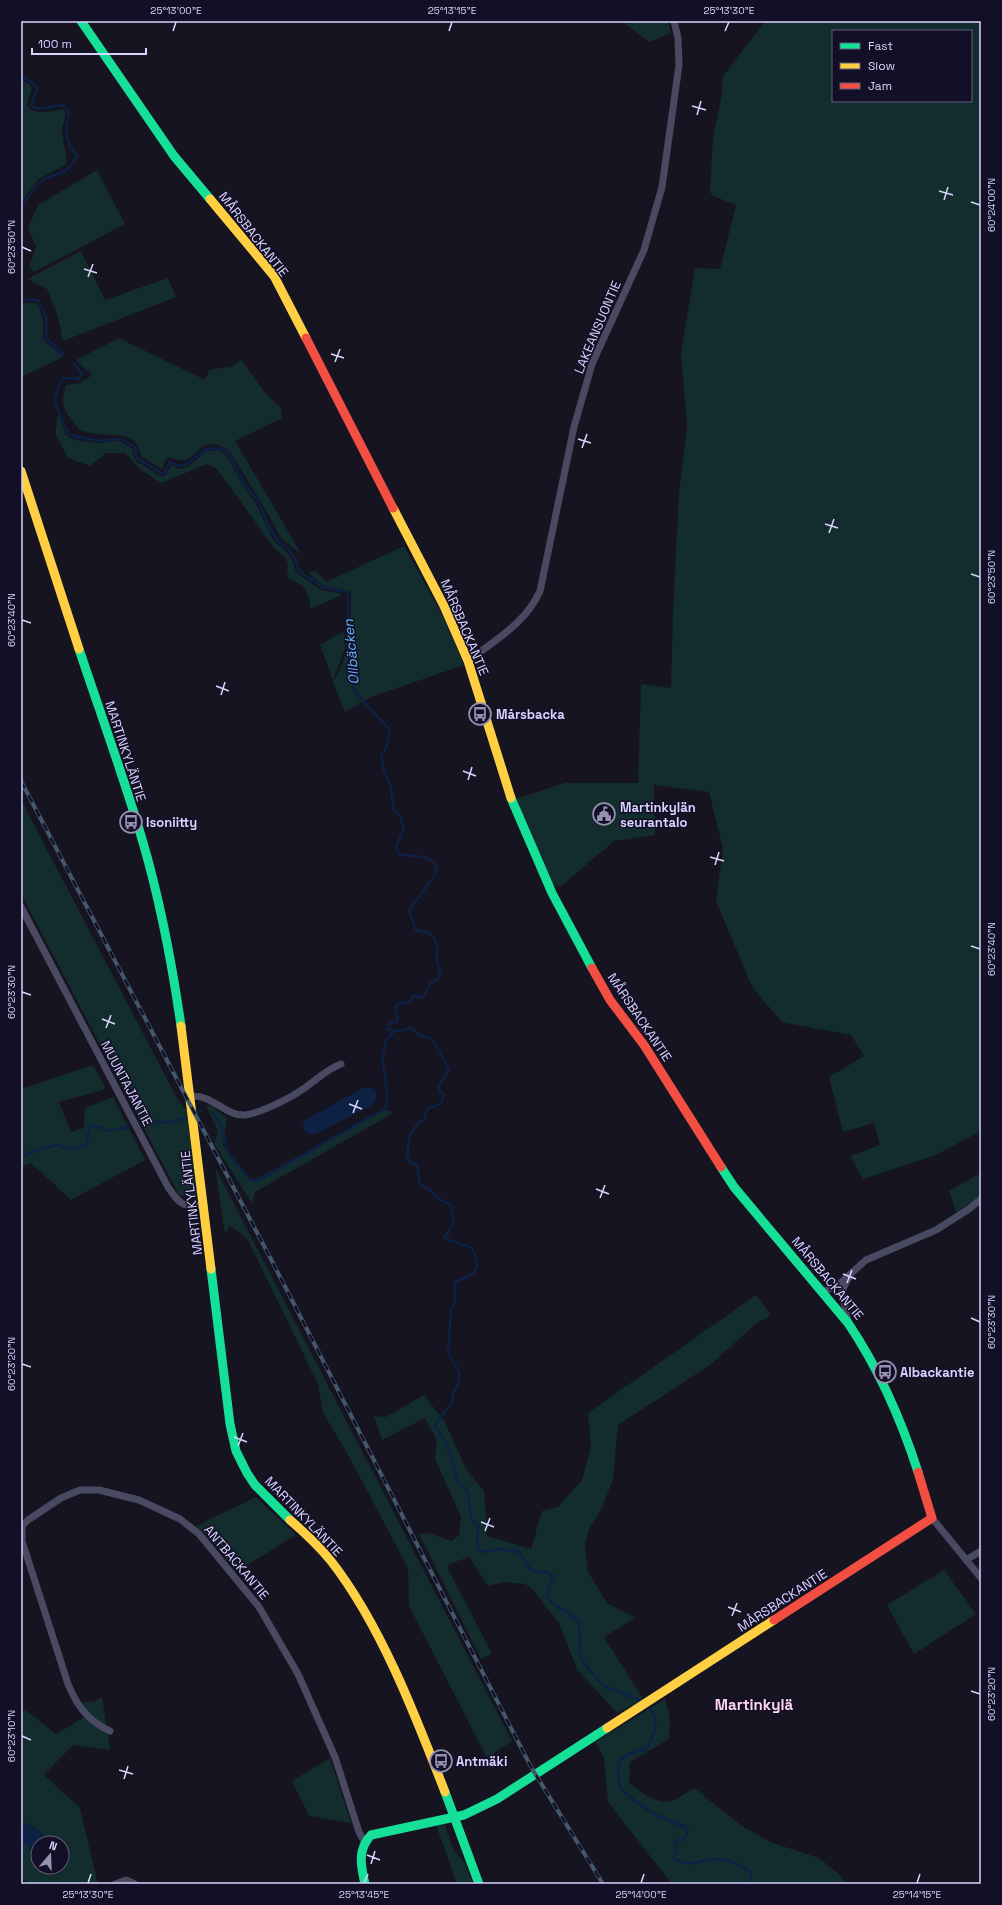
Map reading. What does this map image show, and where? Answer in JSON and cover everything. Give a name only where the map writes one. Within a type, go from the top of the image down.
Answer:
[{"type":"street","name":"MÅRSBACKANTIE","points":[[81,21],[174,156],[274,276],[444,606],[468,661],[509,792],[552,892],[578,944],[610,1000],[644,1045],[734,1187],[848,1322],[876,1367],[889,1393],[918,1472],[932,1518],[497,1799],[464,1815],[453,1818]]},
{"type":"street","name":"LAKEANSUONTIE","points":[[468,661],[522,619],[534,605],[540,590],[574,426],[592,364],[644,250],[662,187],[680,64],[678,38],[674,21]]},
{"type":"street","name":"MARTINKYLÄNTIE","points":[[21,471],[142,839],[158,898],[172,966],[191,1096],[230,1424],[239,1459],[260,1492],[319,1548],[335,1566],[356,1599],[383,1647],[407,1698],[479,1884]]},
{"type":"street","name":"MUUNTAJANTIE","points":[[21,907],[168,1187],[181,1204],[194,1207],[204,1206]]},
{"type":"street","points":[[191,1096],[197,1095],[236,1114],[244,1115],[289,1099],[325,1073],[341,1064]]},
{"type":"street","points":[[822,1292],[838,1285],[866,1260],[936,1230],[981,1200]]},
{"type":"street","points":[[848,1322],[842,1292],[850,1275]]},
{"type":"street","name":"ANTBACKANTIE","points":[[110,1731],[98,1726],[87,1717],[76,1702],[68,1684],[22,1541],[22,1526],[28,1520],[61,1498],[80,1490],[99,1490],[116,1493],[152,1505],[180,1519],[199,1534],[259,1607],[298,1674],[335,1757],[359,1832],[364,1841]]},
{"type":"street","points":[[932,1518],[981,1578]]},
{"type":"street","points":[[966,1560],[981,1551]]},
{"type":"street","points":[[365,1884],[360,1863],[360,1855],[364,1841],[371,1835],[453,1818]]},
{"type":"street","points":[[115,1884],[126,1880],[135,1884]]},
{"type":"green space","points":[[622,21],[668,21],[671,33],[649,42]]},
{"type":"green space","points":[[765,21],[981,21],[981,1131],[936,1155],[863,1179],[850,1156],[880,1145],[874,1123],[843,1132],[829,1077],[864,1056],[851,1035],[782,1022],[752,987],[716,901],[723,849],[709,792],[654,785],[655,835],[614,841],[560,887],[553,885],[515,799],[565,783],[638,783],[641,684],[671,688],[679,494],[687,427],[681,353],[695,268],[720,269],[736,205],[713,196],[710,192],[713,138],[722,93],[723,76]]},
{"type":"green space","points":[[21,81],[28,83],[32,88],[27,106],[30,109],[39,112],[48,112],[63,109],[66,113],[62,130],[67,164],[39,179],[21,202]]},
{"type":"green space","points":[[97,170],[125,224],[34,272],[29,267],[36,247],[28,227],[38,205]]},
{"type":"green space","points":[[81,251],[105,300],[168,278],[176,297],[63,341],[57,314],[47,289],[27,279]]},
{"type":"green space","points":[[21,303],[37,303],[43,320],[42,338],[63,357],[21,377]]},
{"type":"green space","points":[[119,338],[205,380],[209,370],[234,366],[241,359],[265,393],[281,408],[282,418],[235,441],[302,555],[281,538],[260,500],[229,451],[212,444],[205,446],[185,460],[178,460],[170,457],[165,460],[162,469],[142,457],[133,440],[125,436],[100,435],[81,431],[65,410],[63,400],[66,385],[80,383],[92,375],[76,360]]},
{"type":"green space","points":[[58,415],[67,436],[75,440],[98,443],[119,441],[133,449],[133,455],[137,462],[144,465],[156,474],[164,477],[172,465],[178,469],[188,467],[206,451],[218,450],[227,456],[244,487],[255,502],[274,541],[286,551],[293,562],[296,572],[321,590],[343,594],[311,609],[309,598],[305,589],[298,583],[287,578],[288,566],[286,558],[274,548],[217,469],[207,464],[161,483],[141,470],[125,453],[106,453],[90,466],[68,458],[55,433]]},
{"type":"green space","points":[[404,546],[442,614],[464,665],[371,697],[345,712],[333,682],[342,665],[350,641],[351,591],[322,585],[308,573],[316,571],[326,582]]},
{"type":"green space","points":[[344,631],[345,649],[333,680],[320,645]]},
{"type":"green space","points":[[21,800],[177,1098],[187,1111],[198,1197],[189,1198],[179,1195],[21,894]]},
{"type":"green space","points":[[93,1065],[106,1089],[59,1102],[71,1132],[84,1128],[85,1108],[113,1097],[145,1160],[71,1200],[31,1163],[21,1167],[21,1089]]},
{"type":"green space","points":[[206,1105],[211,1106],[227,1118],[223,1145],[250,1182],[386,1110],[393,1113],[255,1192],[252,1203],[214,1144],[218,1132]]},
{"type":"green space","points":[[215,1167],[512,1741],[487,1758],[409,1606],[408,1568],[346,1451],[323,1413],[318,1384],[248,1240],[238,1231],[229,1226],[225,1234]]},
{"type":"green space","points":[[981,1173],[981,1195],[957,1214],[949,1191]]},
{"type":"green space","points":[[756,1295],[771,1315],[757,1323],[710,1365],[618,1425],[613,1479],[602,1508],[589,1529],[585,1545],[588,1572],[607,1603],[635,1618],[604,1637],[644,1700],[617,1713],[577,1669],[559,1623],[532,1589],[525,1584],[505,1582],[488,1586],[469,1557],[449,1564],[448,1569],[492,1654],[481,1659],[419,1534],[428,1533],[452,1541],[459,1535],[461,1517],[435,1459],[437,1441],[425,1418],[382,1440],[374,1416],[386,1417],[424,1395],[445,1422],[467,1471],[484,1491],[487,1536],[531,1549],[542,1511],[558,1507],[582,1480],[591,1446],[588,1413]]},
{"type":"green space","points":[[256,1497],[296,1535],[236,1572],[218,1547],[196,1526]]},
{"type":"green space","points":[[944,1570],[976,1614],[914,1654],[887,1605]]},
{"type":"green space","points":[[102,1697],[110,1750],[73,1745],[44,1775],[80,1808],[98,1884],[29,1884],[21,1878],[21,1842],[30,1846],[30,1875],[70,1875],[70,1835],[43,1835],[35,1828],[21,1821],[21,1711],[25,1710],[56,1734],[83,1718],[86,1713],[79,1702],[93,1702]]},
{"type":"green space","points":[[665,1699],[670,1718],[669,1739],[630,1762],[629,1782],[638,1790],[659,1801],[671,1801],[677,1799],[694,1788],[742,1826],[770,1842],[819,1858],[838,1873],[847,1884],[671,1883],[608,1802],[604,1757],[595,1742]]},
{"type":"green space","points":[[330,1758],[351,1823],[309,1816],[292,1781]]},
{"type":"green space","points":[[445,1824],[453,1849],[465,1863],[473,1884],[457,1884],[436,1825]]},
{"type":"water","points":[[365,1087],[374,1089],[377,1095],[373,1105],[314,1135],[307,1133],[302,1128],[305,1120]]},
{"type":"water","points":[[21,1821],[35,1828],[43,1835],[30,1835],[30,1846],[21,1842]]},
{"type":"waterway","name":"Ollbäcken","points":[[21,76],[32,82],[37,89],[31,106],[39,109],[63,105],[69,113],[66,131],[70,146],[77,156],[73,163],[65,171],[39,183],[21,205]]},
{"type":"waterway","name":"Ollbäcken","points":[[21,300],[38,300],[46,318],[47,327],[45,337],[64,355]]},
{"type":"waterway","name":"Ollbäcken","points":[[74,363],[82,374],[79,379],[63,378],[58,388],[55,402],[62,421],[69,434],[98,441],[120,439],[135,447],[135,453],[139,460],[156,471],[164,474],[170,462],[178,466],[187,464],[206,449],[217,448],[228,453],[245,485],[258,501],[268,525],[277,540],[288,549],[296,561],[299,571],[322,587],[348,592],[347,641],[354,691],[390,730],[386,748],[381,756],[384,771],[390,784],[394,811],[400,816],[404,828],[396,847],[400,854],[430,860],[437,869],[435,875],[409,910],[416,930],[427,932],[433,936],[438,949],[436,959],[440,971],[438,979],[429,984],[422,998],[414,995],[409,1002],[398,1004],[395,1007],[398,1020],[389,1024],[388,1029],[400,1031],[411,1027],[418,1035],[432,1039],[449,1070],[439,1086],[440,1091],[444,1095],[441,1104],[428,1108],[424,1120],[418,1123],[409,1137],[407,1160],[417,1165],[420,1185],[428,1189],[441,1200],[450,1204],[454,1222],[444,1238],[472,1248],[477,1262],[477,1267],[472,1274],[455,1282],[455,1303],[451,1310],[448,1353],[459,1372],[458,1384],[453,1394],[452,1403],[435,1426],[446,1442],[457,1481],[465,1487],[468,1494],[471,1519],[478,1525],[477,1544],[479,1550],[481,1552],[499,1549],[519,1552],[529,1567],[535,1572],[546,1572],[552,1575],[552,1580],[548,1589],[550,1600],[552,1603],[569,1613],[579,1623],[581,1659],[603,1685],[642,1702]]},
{"type":"waterway","points":[[212,1112],[220,1123],[229,1154],[250,1180],[257,1181],[386,1108],[387,1092],[383,1052],[387,1039],[394,1031]]},
{"type":"waterway","points":[[141,1124],[151,1121],[171,1122],[187,1117]]},
{"type":"waterway","points":[[21,1158],[29,1153],[57,1145],[71,1149],[86,1145],[91,1125],[110,1131],[129,1127]]},
{"type":"waterway","name":"Ollbäcken","points":[[646,1705],[654,1715],[654,1731],[647,1749],[629,1754],[620,1760],[618,1770],[620,1788],[651,1812],[686,1827],[688,1832],[684,1839],[674,1841],[677,1847],[674,1858],[690,1864],[710,1859],[730,1861],[743,1867],[751,1873],[751,1884]]},
{"type":"railway","points":[[21,781],[274,1265],[531,1767],[603,1884]]},
{"type":"traffic: fast","points":[[81,21],[174,156],[210,199]]},
{"type":"traffic: fast","points":[[79,649],[142,839],[165,932],[181,1026]]},
{"type":"traffic: fast","points":[[511,798],[552,893],[592,968]]},
{"type":"traffic: fast","points":[[721,1167],[734,1187],[848,1323],[859,1340],[870,1358],[897,1414],[918,1472]]},
{"type":"traffic: fast","points":[[211,1269],[230,1424],[236,1451],[255,1485],[290,1520]]},
{"type":"traffic: fast","points":[[365,1884],[361,1858],[364,1846],[371,1835],[464,1815],[497,1799],[607,1728]]},
{"type":"traffic: fast","points":[[445,1792],[479,1884]]},
{"type":"traffic: slow","points":[[210,199],[274,276],[306,338]]},
{"type":"traffic: slow","points":[[21,471],[79,649]]},
{"type":"traffic: slow","points":[[393,508],[444,606],[468,661],[511,798]]},
{"type":"traffic: slow","points":[[181,1026],[211,1269]]},
{"type":"traffic: slow","points":[[290,1520],[312,1540],[331,1561],[349,1586],[366,1614],[396,1672],[445,1792]]},
{"type":"traffic: slow","points":[[607,1728],[774,1620]]},
{"type":"traffic: jam","points":[[306,338],[393,508]]},
{"type":"traffic: jam","points":[[592,968],[610,1000],[644,1045],[721,1167]]},
{"type":"traffic: jam","points":[[774,1620],[932,1518],[918,1472]]},
{"type":"place","name":"Mårsbacka","points":[[480,714]]},
{"type":"place","name":"Martinkylän seurantalo","points":[[604,814]]},
{"type":"place","name":"Isoniitty","points":[[131,822]]},
{"type":"place","name":"Albackantie","points":[[885,1372]]},
{"type":"place","name":"Antmäki","points":[[441,1761]]},
{"type":"district","name":"Martinkylä","points":[[754,1705]]}]
